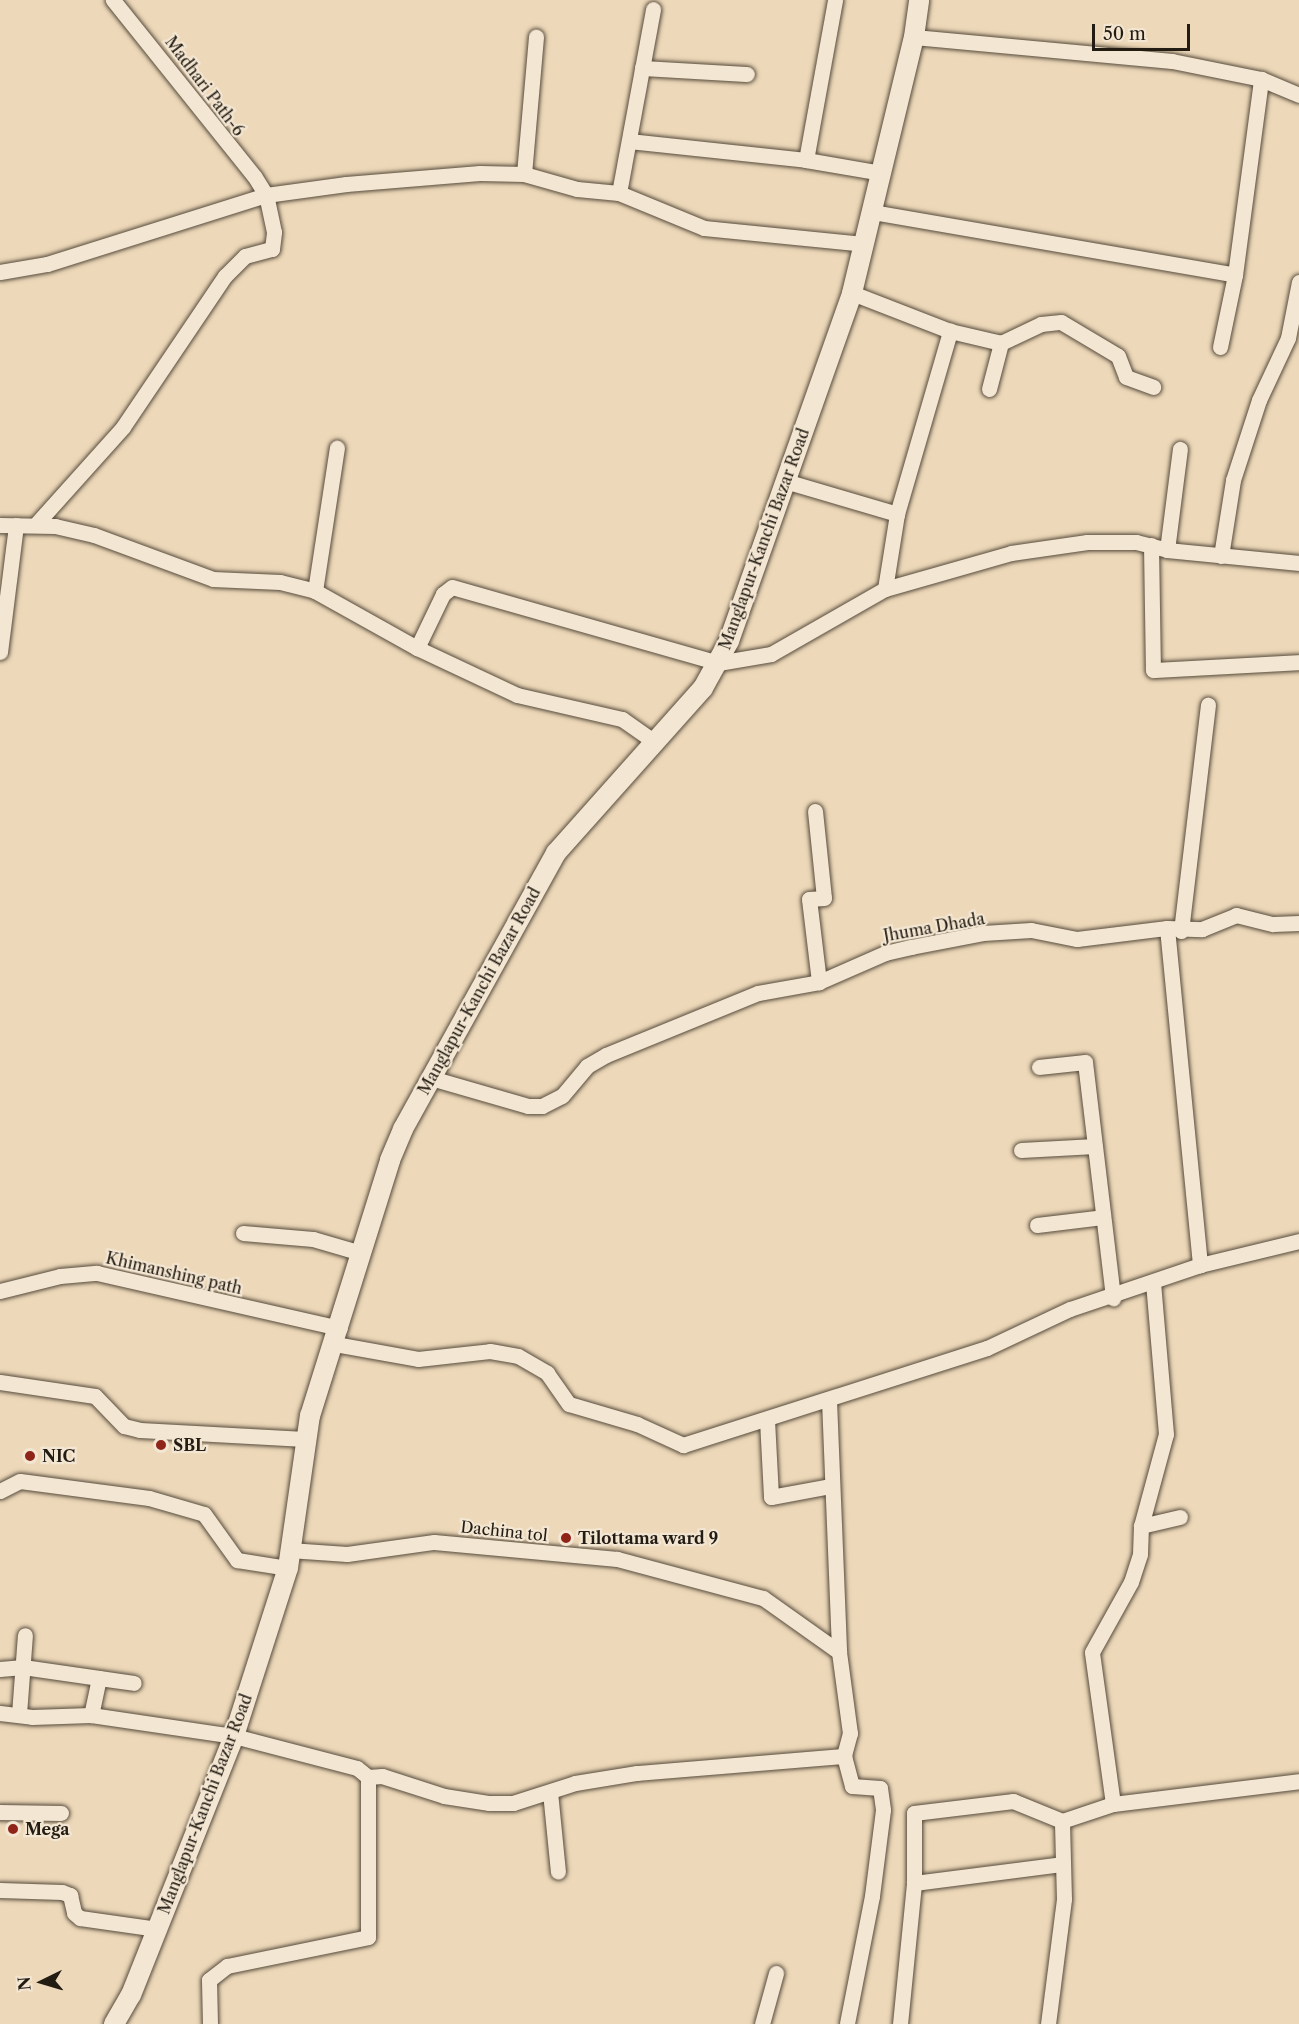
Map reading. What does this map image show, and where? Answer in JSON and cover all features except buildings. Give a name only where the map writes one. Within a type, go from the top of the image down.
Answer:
[{"type":"street","name":"Madhari Path-6","points":[[113,0],[266,195]]},
{"type":"street","points":[[806,160],[835,0]]},
{"type":"street","name":"Manglapur-Kanchi Bazar Road","points":[[114,2024],[131,1995],[234,1736],[288,1559],[305,1439],[390,1160],[431,1078],[556,853],[653,741],[703,688],[718,663],[852,293],[914,37],[920,0]]},
{"type":"street","points":[[619,193],[653,9]]},
{"type":"street","points":[[914,37],[1172,61],[1261,79],[1299,95]]},
{"type":"street","points":[[524,174],[536,38]]},
{"type":"street","points":[[642,68],[747,74]]},
{"type":"street","points":[[1220,347],[1235,274],[1261,79]]},
{"type":"street","points":[[629,141],[806,160],[881,173]]},
{"type":"street","points":[[0,272],[47,264],[266,195],[346,184],[480,173],[524,174],[577,189],[619,193],[704,228],[863,244]]},
{"type":"street","points":[[37,523],[123,427],[225,276],[245,256],[272,249],[274,232],[266,195]]},
{"type":"street","points":[[872,212],[1235,274]]},
{"type":"street","points":[[1221,556],[1233,480],[1259,400],[1288,338],[1299,282]]},
{"type":"street","points":[[852,293],[950,331],[1001,343],[1041,324],[1060,322],[1118,356],[1126,377],[1153,387]]},
{"type":"street","points":[[885,589],[897,514],[950,331]]},
{"type":"street","points":[[989,389],[1001,343]]},
{"type":"street","points":[[315,591],[337,448]]},
{"type":"street","points":[[1167,550],[1180,448]]},
{"type":"street","points":[[785,481],[897,514]]},
{"type":"street","points":[[0,652],[8,525],[37,523],[94,535],[213,579],[280,582],[315,591],[417,648],[517,694],[622,719],[653,741]]},
{"type":"street","points":[[417,648],[443,594],[452,587],[718,663],[771,654],[885,589],[1040,548],[1087,542],[1151,545],[1167,550],[1299,562]]},
{"type":"street","points":[[1151,545],[1153,670],[1299,662]]},
{"type":"street","points":[[1200,1265],[1174,930],[1208,705]]},
{"type":"street","points":[[815,811],[824,898],[809,899],[819,982]]},
{"type":"street","name":"Jhuma Dhada","points":[[431,1078],[528,1106],[542,1106],[562,1096],[587,1066],[606,1055],[758,993],[819,982],[885,953],[983,933],[1031,930],[1077,939],[1202,929],[1236,915],[1273,924],[1299,923]]},
{"type":"street","points":[[1039,1067],[1084,1062],[1113,1298]]},
{"type":"street","points":[[1021,1150],[1095,1146]]},
{"type":"street","points":[[1037,1226],[1103,1217]]},
{"type":"street","points":[[243,1233],[313,1239],[361,1253]]},
{"type":"street","name":"Khimanshing path","points":[[0,1291],[60,1276],[98,1273],[418,1359],[490,1351],[518,1356],[547,1373],[569,1404],[637,1424],[683,1445],[987,1348],[1070,1309],[1113,1298],[1200,1265],[1299,1241]]},
{"type":"street","points":[[1113,1804],[1092,1652],[1131,1582],[1140,1554],[1141,1526],[1166,1434],[1153,1283]]},
{"type":"street","points":[[0,1382],[95,1396],[124,1426],[140,1430],[305,1439]]},
{"type":"street","points":[[829,1400],[838,1652],[850,1733],[844,1756],[852,1786],[880,1788],[883,1810],[872,1896],[847,2024]]},
{"type":"street","points":[[767,1420],[771,1497],[831,1486]]},
{"type":"street","name":"Dachina tol","points":[[0,1491],[20,1481],[150,1497],[204,1514],[237,1560],[347,1554],[434,1542],[617,1559],[763,1598],[838,1652]]},
{"type":"street","points":[[1141,1526],[1180,1517]]},
{"type":"street","points":[[19,1714],[25,1635]]},
{"type":"street","points":[[0,1669],[23,1667],[134,1683]]},
{"type":"street","points":[[91,1715],[99,1678]]},
{"type":"street","points":[[0,1713],[91,1715],[234,1736],[357,1768],[368,1777],[382,1776],[444,1796],[489,1803],[513,1803],[576,1783],[637,1773],[844,1756]]},
{"type":"street","points":[[210,2024],[209,1980],[227,1966],[368,1937],[368,1777]]},
{"type":"street","points":[[900,2024],[914,1883],[914,1813],[1013,1801],[1062,1821],[1113,1804],[1299,1781]]},
{"type":"street","points":[[549,1792],[558,1872]]},
{"type":"street","points":[[0,1812],[61,1813]]},
{"type":"street","points":[[1048,2024],[1064,1899],[1062,1821]]},
{"type":"street","points":[[914,1883],[1062,1864]]},
{"type":"street","points":[[0,1890],[62,1892],[70,1895],[74,1913],[80,1918],[157,1929]]},
{"type":"street","points":[[762,2024],[776,1972]]},
{"type":"place","name":"SBL","points":[[161,1445]]},
{"type":"place","name":"NIC","points":[[30,1456]]},
{"type":"place","name":"Tilottama ward 9","points":[[566,1538]]},
{"type":"place","name":"Mega","points":[[13,1829]]}]
